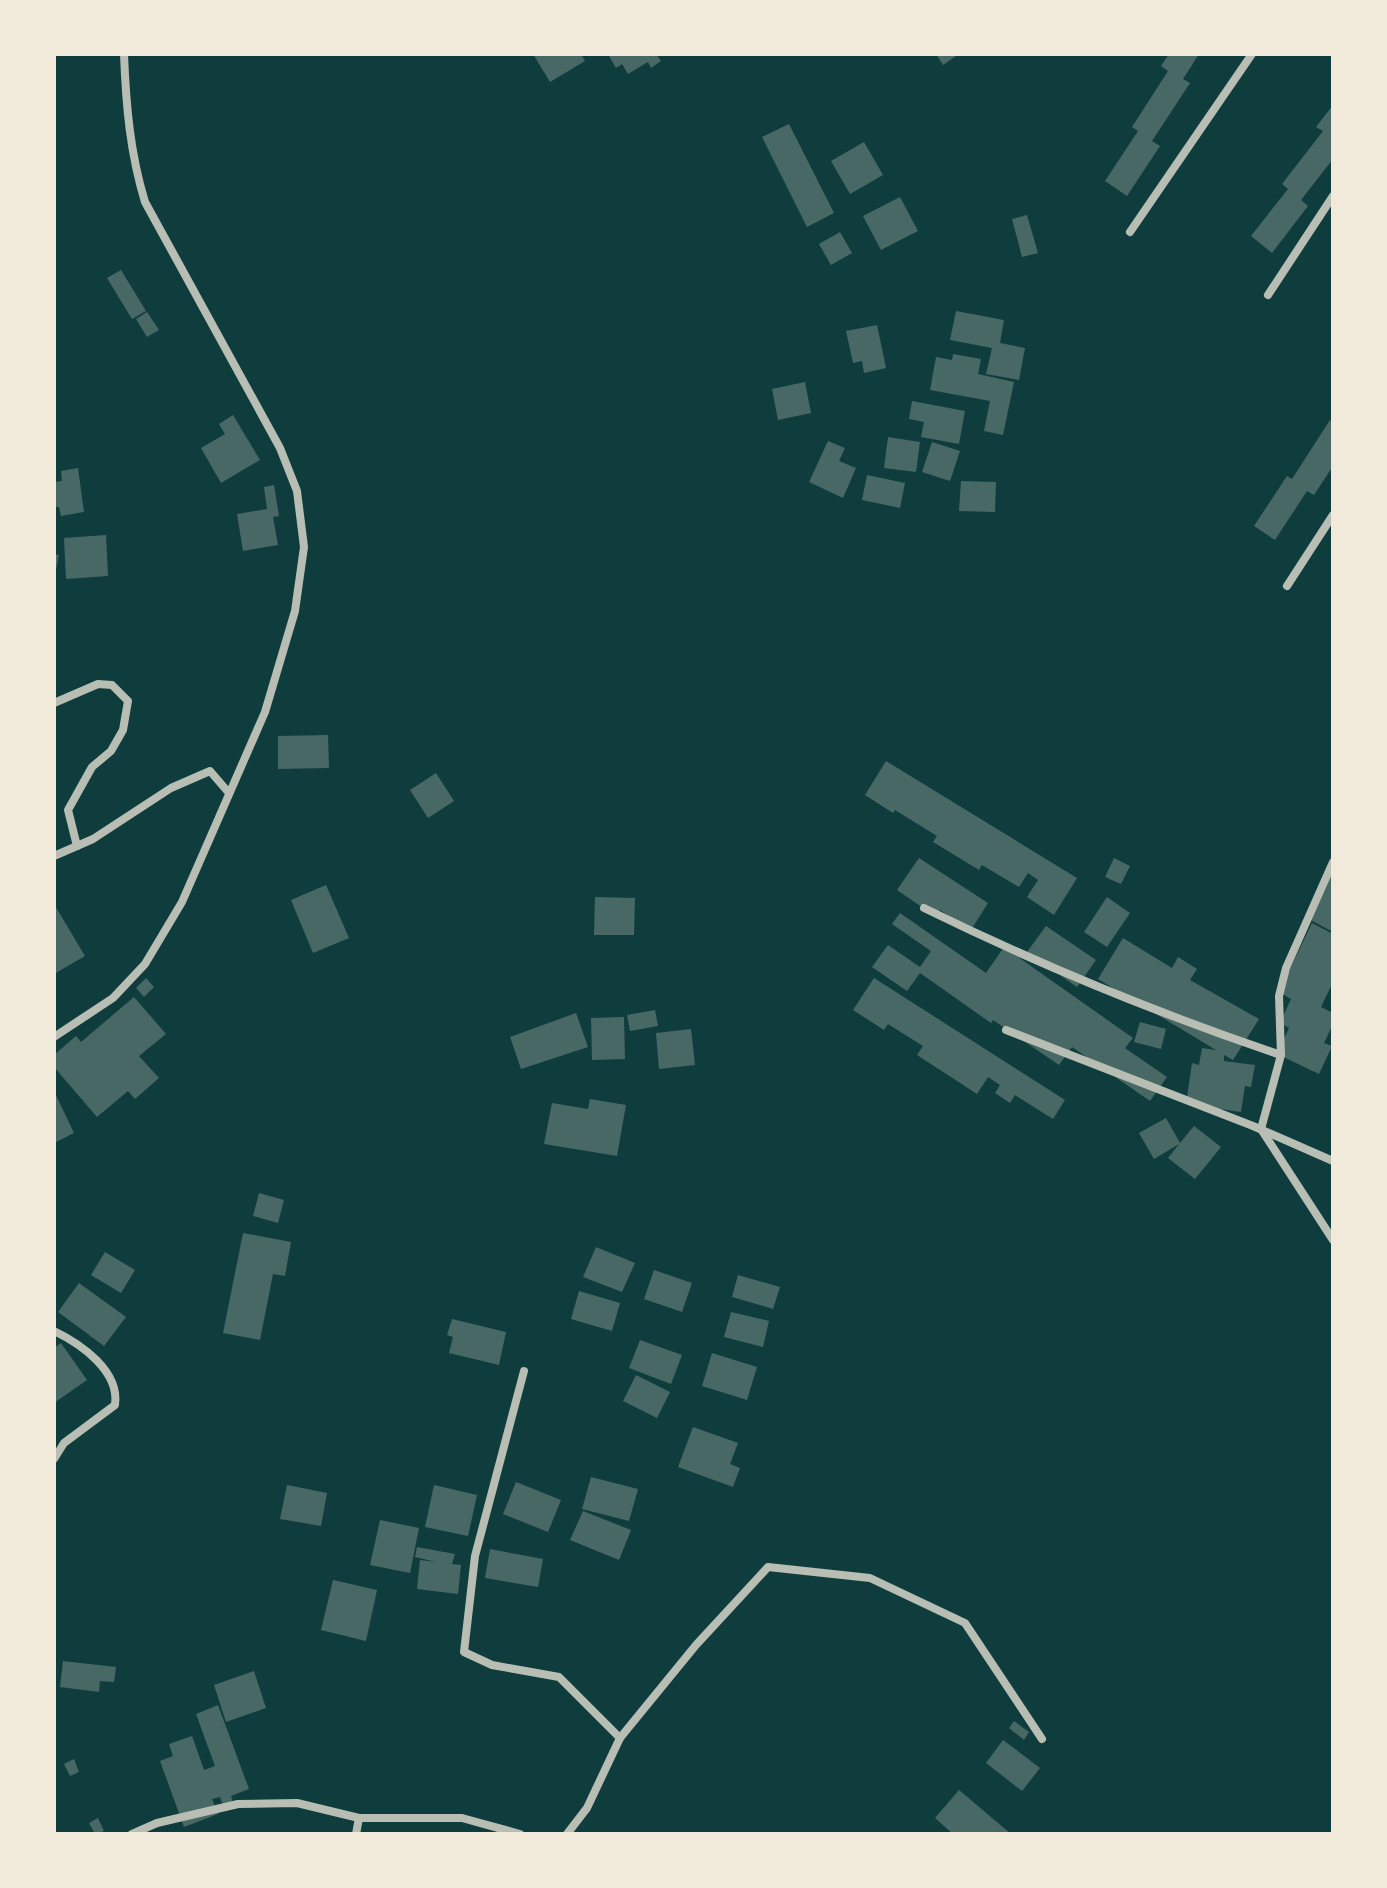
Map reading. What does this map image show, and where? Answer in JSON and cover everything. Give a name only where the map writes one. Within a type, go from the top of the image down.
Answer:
[{"type":"street","points":[[54,1037],[113,998],[145,964],[182,902],[265,712],[295,611],[304,547],[297,491],[280,448],[145,202],[135,170],[124,54]]},
{"type":"street","points":[[1130,232],[1252,54]]},
{"type":"street","points":[[1268,295],[1333,196]]},
{"type":"street","points":[[1287,586],[1333,515]]},
{"type":"street","points":[[54,703],[98,684],[112,685],[128,701],[123,730],[111,751],[92,767],[68,810],[77,846]]},
{"type":"street","points":[[54,856],[93,839],[171,788],[210,771],[229,793]]},
{"type":"street","points":[[1333,862],[1286,968],[1279,996],[1281,1055],[1261,1129],[1333,1240]]},
{"type":"street","points":[[924,908],[1047,966],[1147,1007],[1281,1055]]},
{"type":"street","points":[[1006,1030],[1261,1129],[1333,1161]]},
{"type":"street","points":[[54,1331],[78,1343],[112,1379],[117,1392],[115,1405],[64,1443],[54,1459]]},
{"type":"street","points":[[524,1371],[475,1556],[464,1652],[492,1665],[559,1677],[620,1738]]},
{"type":"street","points":[[567,1834],[587,1808],[620,1738],[696,1645],[768,1567],[870,1578],[965,1623],[1042,1739]]},
{"type":"street","points":[[132,1834],[157,1823],[238,1804],[297,1803],[359,1818],[462,1818],[520,1834]]},
{"type":"street","points":[[356,1834],[359,1818]]},
{"type":"building","points":[[533,54],[581,54],[585,61],[550,82]]},
{"type":"building","points":[[608,54],[656,54],[661,61],[651,68],[648,62],[628,74],[622,64],[616,68]]},
{"type":"building","points":[[936,54],[959,54],[943,65]]},
{"type":"building","points":[[1169,54],[1199,54],[1183,79],[1190,83],[1152,141],[1160,146],[1127,196],[1105,181],[1138,131],[1132,127],[1168,71],[1161,66]]},
{"type":"building","points":[[1333,105],[1333,159],[1301,200],[1308,206],[1272,253],[1251,236],[1288,189],[1282,184],[1323,131],[1316,127]]},
{"type":"building","points":[[789,124],[834,213],[807,227],[762,137]]},
{"type":"building","points":[[864,142],[883,175],[850,194],[831,161]]},
{"type":"building","points":[[900,197],[918,231],[881,250],[863,216]]},
{"type":"building","points":[[1027,215],[1038,253],[1022,257],[1012,219]]},
{"type":"building","points":[[840,232],[852,253],[831,265],[819,244]]},
{"type":"building","points":[[121,270],[146,311],[132,319],[107,278]]},
{"type":"building","points":[[956,311],[1004,320],[1000,343],[1025,348],[1019,380],[986,374],[992,348],[950,340]]},
{"type":"building","points":[[147,312],[159,330],[147,337],[136,319]]},
{"type":"building","points":[[877,325],[886,368],[864,373],[862,361],[853,363],[846,331]]},
{"type":"building","points":[[953,354],[981,359],[978,374],[1014,382],[1003,435],[984,431],[990,401],[930,390],[936,357],[952,360]]},
{"type":"building","points":[[805,382],[811,413],[778,420],[772,389]]},
{"type":"building","points":[[912,401],[965,411],[959,444],[921,437],[924,422],[909,419]]},
{"type":"building","points":[[233,415],[260,460],[221,483],[201,448],[225,434],[219,424]]},
{"type":"building","points":[[1330,420],[1333,422],[1333,466],[1314,495],[1307,491],[1275,540],[1254,526],[1287,476],[1292,479]]},
{"type":"building","points":[[888,437],[920,442],[916,472],[884,468]]},
{"type":"building","points":[[828,441],[845,448],[839,461],[856,468],[843,498],[809,482]]},
{"type":"building","points":[[932,442],[960,451],[950,481],[922,472]]},
{"type":"building","points":[[78,468],[84,512],[61,516],[59,507],[54,507],[54,482],[62,481],[61,471]]},
{"type":"building","points":[[867,475],[905,483],[900,508],[862,500]]},
{"type":"building","points":[[961,481],[996,482],[995,512],[959,511]]},
{"type":"building","points":[[274,485],[279,516],[273,517],[278,545],[243,551],[237,514],[267,509],[264,487]]},
{"type":"building","points":[[106,535],[108,576],[66,579],[64,538]]},
{"type":"building","points":[[54,554],[59,555],[55,574],[54,574]]},
{"type":"building","points":[[328,735],[329,768],[278,769],[278,736]]},
{"type":"building","points":[[886,761],[1077,878],[1054,915],[1027,897],[1038,880],[1028,873],[1019,887],[982,865],[979,870],[933,842],[937,836],[865,795]]},
{"type":"building","points":[[436,773],[454,801],[428,818],[410,790]]},
{"type":"building","points":[[919,858],[988,903],[971,930],[940,910],[935,916],[897,890]]},
{"type":"building","points":[[1114,858],[1130,866],[1121,884],[1105,877]]},
{"type":"building","points":[[1333,870],[1333,932],[1307,918]]},
{"type":"building","points":[[326,885],[349,938],[313,953],[291,900]]},
{"type":"building","points":[[595,897],[635,898],[634,935],[594,935]]},
{"type":"building","points":[[1107,897],[1130,913],[1107,947],[1084,932]]},
{"type":"building","points":[[54,904],[85,956],[54,974]]},
{"type":"building","points":[[900,913],[986,973],[1004,947],[1133,1038],[1125,1048],[1167,1077],[1150,1101],[1072,1047],[1059,1065],[993,1020],[991,1023],[920,973],[907,991],[872,967],[888,945],[920,967],[931,951],[892,924]]},
{"type":"building","points":[[1312,923],[1333,934],[1333,982],[1321,1007],[1333,1013],[1333,1024],[1324,1043],[1332,1046],[1319,1074],[1277,1054],[1289,1028],[1280,1023],[1291,999],[1279,992]]},
{"type":"building","points":[[1046,926],[1096,960],[1077,987],[1027,952]]},
{"type":"building","points":[[1123,938],[1172,968],[1178,957],[1197,969],[1190,980],[1259,1019],[1233,1060],[1224,1055],[1224,1061],[1255,1065],[1251,1087],[1245,1086],[1241,1112],[1186,1104],[1192,1063],[1199,1065],[1202,1048],[1216,1050],[1098,979]]},
{"type":"building","points":[[146,978],[154,987],[144,997],[136,988]]},
{"type":"building","points":[[874,978],[1065,1100],[1053,1119],[1015,1095],[1010,1103],[995,1093],[1000,1085],[988,1077],[977,1094],[917,1055],[923,1046],[888,1024],[884,1030],[853,1010]]},
{"type":"building","points":[[134,997],[166,1034],[139,1056],[159,1078],[135,1099],[128,1091],[97,1117],[54,1067],[54,1055],[76,1036],[81,1042]]},
{"type":"building","points":[[655,1010],[658,1026],[630,1031],[627,1015]]},
{"type":"building","points":[[576,1013],[588,1047],[521,1069],[510,1037]]},
{"type":"building","points":[[624,1017],[625,1059],[592,1060],[591,1018]]},
{"type":"building","points":[[1140,1022],[1166,1029],[1161,1049],[1134,1042]]},
{"type":"building","points":[[691,1029],[695,1065],[659,1069],[656,1033]]},
{"type":"building","points":[[54,1091],[74,1133],[54,1143]]},
{"type":"building","points":[[590,1099],[626,1105],[617,1156],[544,1144],[552,1103],[588,1109]]},
{"type":"building","points":[[1166,1118],[1180,1143],[1194,1126],[1221,1147],[1195,1179],[1168,1158],[1179,1144],[1154,1159],[1139,1133]]},
{"type":"building","points":[[259,1193],[284,1200],[278,1223],[253,1216]]},
{"type":"building","points":[[243,1233],[291,1242],[285,1276],[273,1274],[260,1340],[223,1333]]},
{"type":"building","points":[[596,1247],[635,1263],[622,1292],[583,1277]]},
{"type":"building","points":[[105,1252],[135,1270],[121,1293],[91,1275]]},
{"type":"building","points":[[654,1270],[692,1283],[682,1312],[644,1299]]},
{"type":"building","points":[[738,1275],[780,1287],[773,1309],[732,1297]]},
{"type":"building","points":[[79,1283],[126,1317],[104,1346],[58,1312]]},
{"type":"building","points":[[579,1291],[620,1303],[612,1331],[571,1319]]},
{"type":"building","points":[[731,1312],[769,1321],[763,1347],[724,1337]]},
{"type":"building","points":[[452,1319],[506,1332],[499,1365],[449,1353],[453,1337],[447,1335]]},
{"type":"building","points":[[640,1340],[682,1355],[671,1384],[629,1368]]},
{"type":"building","points":[[61,1343],[87,1380],[54,1403],[54,1348]]},
{"type":"building","points":[[712,1353],[757,1367],[747,1400],[702,1386]]},
{"type":"building","points":[[636,1375],[670,1392],[657,1418],[623,1401]]},
{"type":"building","points":[[693,1427],[738,1443],[730,1464],[740,1468],[733,1487],[678,1467]]},
{"type":"building","points":[[591,1477],[638,1489],[629,1521],[582,1509]]},
{"type":"building","points":[[516,1482],[561,1500],[548,1532],[503,1514]]},
{"type":"building","points":[[287,1485],[327,1493],[321,1526],[280,1519]]},
{"type":"building","points":[[434,1485],[477,1495],[468,1536],[425,1527]]},
{"type":"building","points":[[583,1511],[631,1530],[619,1560],[570,1540]]},
{"type":"building","points":[[380,1520],[419,1528],[410,1573],[370,1565]]},
{"type":"building","points":[[417,1547],[455,1554],[452,1564],[461,1565],[458,1594],[417,1589],[420,1560],[436,1562],[415,1557]]},
{"type":"building","points":[[490,1549],[543,1559],[538,1587],[485,1578]]},
{"type":"building","points":[[333,1580],[377,1590],[366,1641],[321,1630]]},
{"type":"building","points":[[63,1661],[116,1667],[114,1682],[100,1681],[99,1692],[60,1687]]},
{"type":"building","points":[[254,1671],[266,1708],[226,1722],[214,1685]]},
{"type":"building","points":[[218,1705],[249,1789],[231,1796],[235,1808],[225,1811],[220,1797],[212,1799],[218,1814],[184,1827],[160,1761],[173,1756],[169,1744],[192,1736],[204,1770],[215,1766],[196,1714]]},
{"type":"building","points":[[1014,1721],[1029,1732],[1024,1740],[1009,1728]]},
{"type":"building","points":[[1003,1740],[1040,1768],[1022,1791],[986,1763]]},
{"type":"building","points":[[74,1759],[79,1772],[70,1776],[64,1764]]},
{"type":"building","points":[[959,1790],[1011,1834],[953,1834],[935,1818]]},
{"type":"building","points":[[98,1818],[104,1831],[95,1834],[89,1823]]}]
